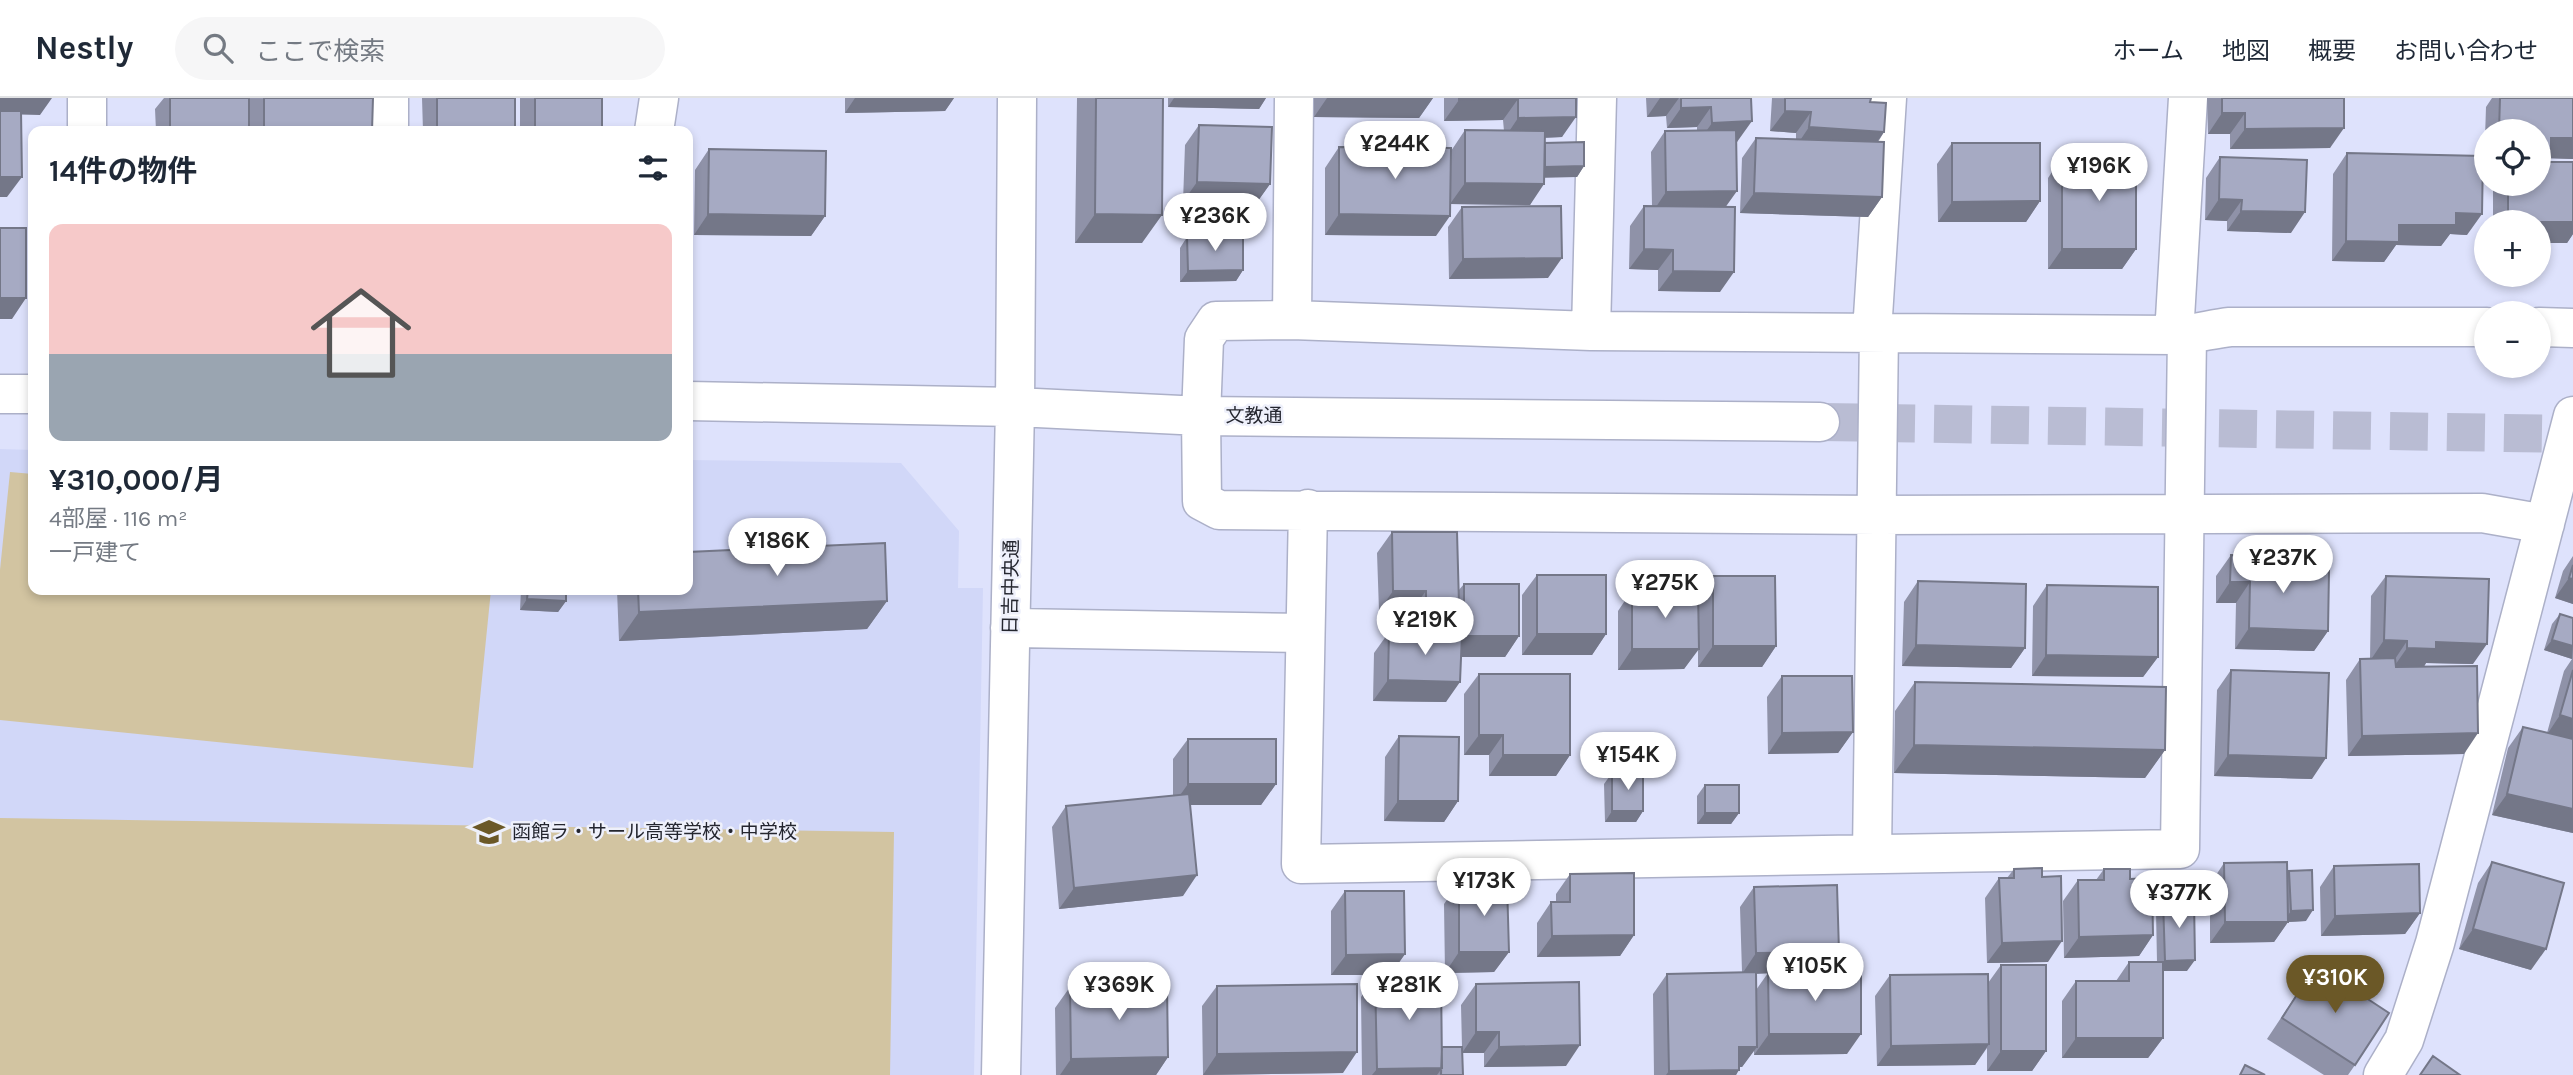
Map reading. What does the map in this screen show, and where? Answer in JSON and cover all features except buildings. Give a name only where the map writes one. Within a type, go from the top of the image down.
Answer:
[{"type":"street","points":[[87,98],[87,126]]},
{"type":"street","points":[[389,98],[389,126]]},
{"type":"street","points":[[655,126],[659,98]]},
{"type":"street","name":"日吉中央通","points":[[1001,1075],[1017,98]]},
{"type":"street","points":[[1292,320],[1293,98]]},
{"type":"street","points":[[1591,331],[1597,98]]},
{"type":"street","points":[[1872,854],[1877,515],[1876,332],[1887,98]]},
{"type":"street","points":[[1308,509],[1301,864],[2180,849],[2183,513],[2180,335],[2188,98]]},
{"type":"street","points":[[2474,327],[2230,327],[2180,335],[1591,331],[1292,320],[1216,321],[1204,338],[1200,416],[1202,501],[1219,510],[1877,515],[2482,513],[2545,524]]},
{"type":"street","points":[[2551,327],[2573,328]]},
{"type":"street","points":[[0,394],[28,394]]},
{"type":"street","name":"文教通","points":[[693,401],[1014,407],[1200,416],[1820,422]]},
{"type":"street","points":[[2383,1075],[2404,1040],[2435,943],[2573,416]]},
{"type":"street","points":[[1010,628],[1305,633]]},
{"type":"shaded area","name":"函館ラ・サール高等学校・中学校","points":[[0,449],[28,450],[28,595],[693,595],[693,460],[901,463],[959,531],[958,588],[983,588],[974,1075],[0,1075]]},
{"type":"shaded area","points":[[10,472],[28,474],[28,595],[490,595],[473,768],[0,720],[0,570]]},
{"type":"shaded area","points":[[0,818],[894,832],[890,1075],[0,1075]]},
{"type":"tunnel","points":[[1820,422],[2573,434]]},
{"type":"place","name":"函館ラ・サール高等学校・中学校","points":[[489,832]]}]
